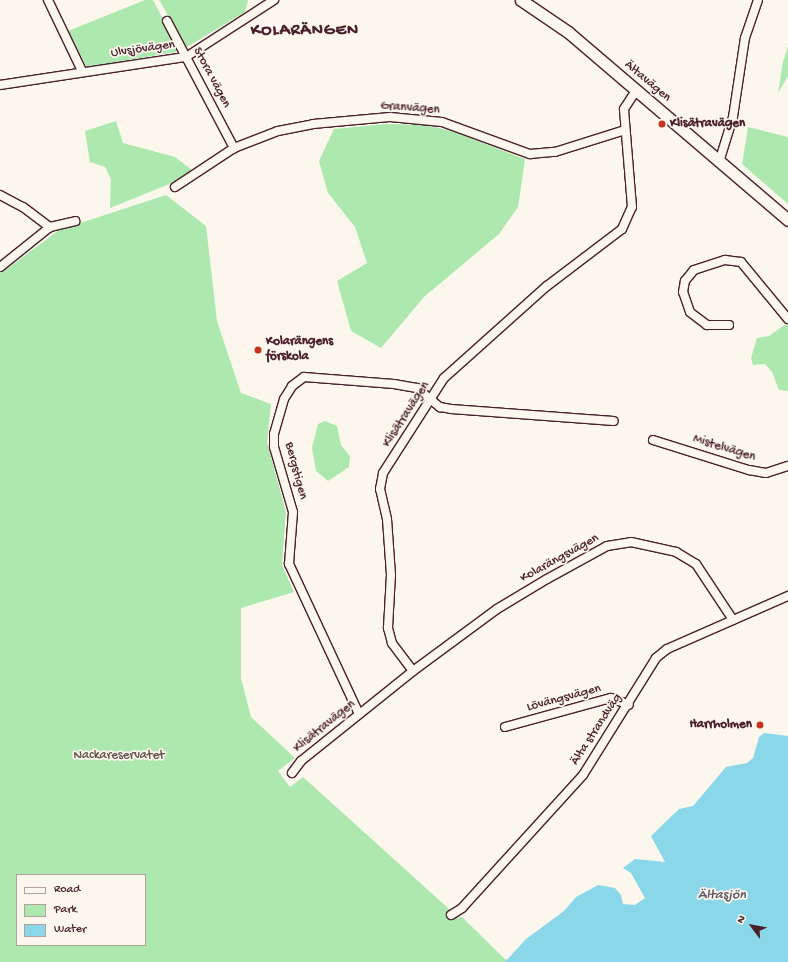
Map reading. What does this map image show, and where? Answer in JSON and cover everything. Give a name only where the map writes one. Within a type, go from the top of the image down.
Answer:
[{"type":"main road","name":"Ältavägen","points":[[521,0],[568,32],[635,92],[720,159],[788,220]]},
{"type":"street","points":[[48,0],[82,71]]},
{"type":"street","name":"Ulvsjövägen","points":[[0,85],[82,71],[186,57],[274,0]]},
{"type":"street","points":[[720,159],[733,117],[744,38],[758,0]]},
{"type":"street","name":"Stora vägen","points":[[167,21],[234,148]]},
{"type":"street","name":"Klisätravägen","points":[[292,773],[301,761],[413,671],[392,643],[388,628],[391,575],[387,519],[380,489],[383,473],[432,399],[444,378],[547,286],[622,229],[632,207],[624,109],[635,92]]},
{"type":"street","name":"Granvägen","points":[[175,186],[234,148],[294,127],[390,117],[442,122],[530,154],[555,152],[625,130]]},
{"type":"street","points":[[0,196],[23,207],[50,227]]},
{"type":"street","points":[[0,267],[50,227],[74,221]]},
{"type":"street","points":[[729,325],[707,325],[690,312],[684,292],[685,281],[694,270],[725,260],[741,262],[788,319]]},
{"type":"street","name":"Bergstigen","points":[[360,714],[289,564],[293,512],[274,447],[277,419],[284,399],[304,377],[394,384],[417,388],[440,407],[451,409],[614,421]]},
{"type":"street","name":"Mistelvägen","points":[[653,440],[749,470],[766,473],[788,466]]},
{"type":"street","name":"Kolarängsvägen","points":[[413,671],[522,594],[607,546],[632,542],[676,552],[696,564],[733,620]]},
{"type":"street","name":"Älta strandväg","points":[[451,916],[462,908],[568,793],[629,705],[646,672],[667,649],[788,596]]},
{"type":"street","name":"Lövängsvägen","points":[[505,727],[611,698],[629,705]]},
{"type":"green space","points":[[145,0],[153,0],[178,48],[176,52],[87,67],[68,31]]},
{"type":"green space","points":[[159,0],[248,0],[245,12],[187,47]]},
{"type":"green space","points":[[788,46],[788,76],[778,93],[783,62]]},
{"type":"green space","points":[[116,121],[123,143],[175,157],[192,170],[172,183],[110,208],[111,179],[105,167],[90,162],[85,131]]},
{"type":"green space","points":[[386,124],[426,125],[455,132],[525,159],[518,207],[499,234],[424,297],[381,348],[351,331],[337,281],[367,263],[355,227],[328,193],[319,161],[334,129]]},
{"type":"green space","points":[[748,127],[788,137],[788,204],[742,164]]},
{"type":"green space","name":"Nackareservatet","points":[[166,195],[206,226],[217,321],[241,393],[271,404],[267,442],[286,512],[282,565],[294,592],[241,608],[241,678],[251,717],[295,758],[278,771],[290,787],[303,777],[459,918],[461,916],[505,959],[522,962],[0,962],[0,274],[59,230]]},
{"type":"green space","points":[[786,324],[788,326],[788,391],[779,390],[772,372],[765,364],[753,365],[751,358],[757,338],[769,336]]},
{"type":"green space","points":[[325,421],[337,426],[341,445],[350,456],[349,467],[328,481],[316,471],[312,448],[318,424]]},
{"type":"water","name":"Ältasjön","points":[[764,733],[788,736],[788,962],[505,962],[526,939],[564,911],[576,897],[598,885],[615,888],[621,895],[623,904],[635,905],[645,898],[631,873],[623,868],[635,859],[665,862],[651,836],[679,809],[693,806],[726,767],[747,763],[753,758],[759,737]]},
{"type":"place","name":"Klisätravägen","points":[[662,124]]},
{"type":"place","name":"Kolarängens förskola","points":[[258,350]]},
{"type":"place","name":"Harrholmen","points":[[760,725]]},
{"type":"district","name":"KOLARÄNGEN","points":[[305,32]]}]
